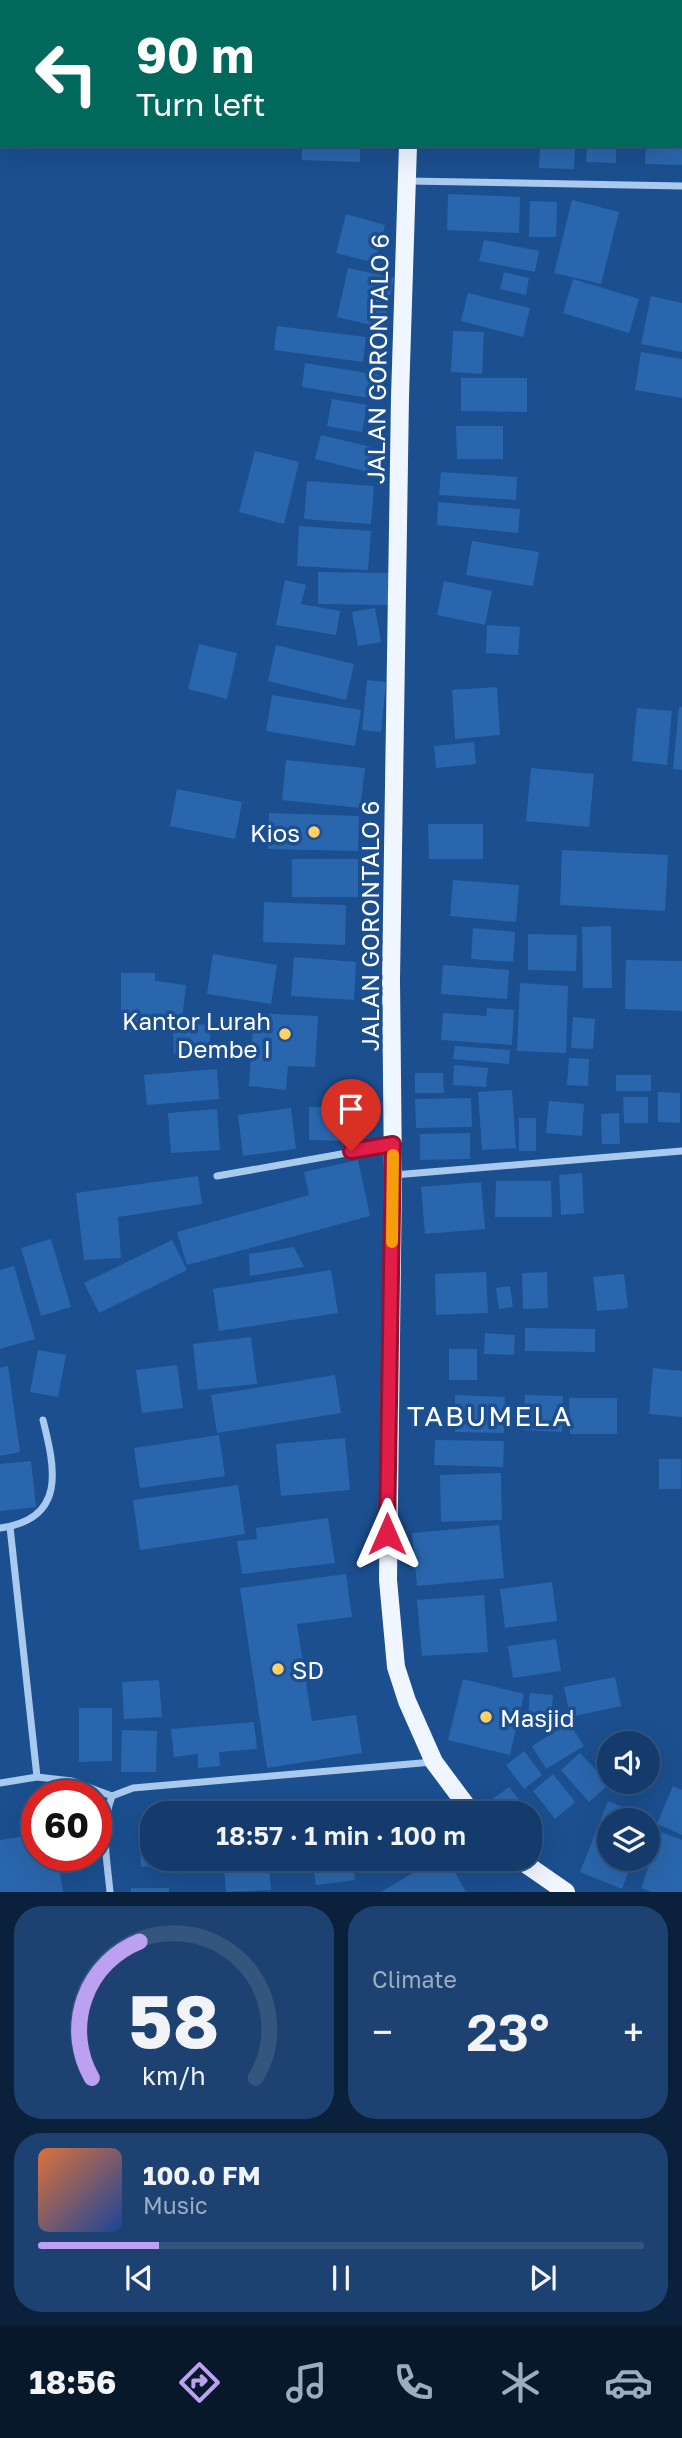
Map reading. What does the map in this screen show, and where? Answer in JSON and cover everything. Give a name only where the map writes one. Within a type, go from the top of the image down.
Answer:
[{"type":"main road","name":"JALAN GORONTALO 6","points":[[408,147],[400,397],[391,980],[393,1175],[387,1489],[389,1592],[397,1667],[434,1762],[463,1801]]},
{"type":"main road","points":[[536,1871],[566,1892]]},
{"type":"street","points":[[407,181],[682,186]]},
{"type":"street","points":[[217,1176],[393,1144]]},
{"type":"street","points":[[393,1175],[682,1151]]},
{"type":"street","points":[[0,1528],[10,1527],[47,1504],[54,1486],[55,1466],[43,1420]]},
{"type":"street","points":[[10,1527],[37,1777]]},
{"type":"street","points":[[112,1796],[133,1788],[434,1762]]},
{"type":"street","points":[[0,1783],[37,1777],[63,1780]]},
{"type":"street","points":[[108,1871],[110,1892]]},
{"type":"building","points":[[302,147],[360,147],[360,162],[302,160]]},
{"type":"building","points":[[540,147],[575,147],[574,169],[539,168]]},
{"type":"building","points":[[587,147],[616,147],[616,163],[586,162]]},
{"type":"building","points":[[646,147],[682,147],[682,165],[645,164]]},
{"type":"building","points":[[448,194],[520,197],[519,233],[447,230]]},
{"type":"building","points":[[572,200],[619,212],[601,284],[554,273]]},
{"type":"building","points":[[530,201],[557,202],[556,237],[529,237]]},
{"type":"building","points":[[346,214],[385,225],[375,263],[336,253]]},
{"type":"building","points":[[484,240],[539,251],[535,272],[479,261]]},
{"type":"building","points":[[348,268],[394,278],[383,328],[337,317]]},
{"type":"building","points":[[504,272],[529,278],[526,295],[500,289]]},
{"type":"building","points":[[573,279],[639,299],[629,333],[563,313]]},
{"type":"building","points":[[468,293],[530,308],[523,337],[461,321]]},
{"type":"building","points":[[651,296],[682,303],[682,352],[641,344]]},
{"type":"building","points":[[277,326],[366,337],[363,362],[274,350]]},
{"type":"building","points":[[453,331],[484,332],[482,374],[451,372]]},
{"type":"building","points":[[641,352],[682,359],[682,398],[635,390]]},
{"type":"building","points":[[305,363],[379,375],[375,399],[302,387]]},
{"type":"building","points":[[461,378],[527,378],[527,412],[461,411]]},
{"type":"building","points":[[332,399],[367,405],[362,432],[327,426]]},
{"type":"building","points":[[456,426],[503,426],[503,459],[457,459]]},
{"type":"building","points":[[321,435],[375,448],[369,472],[315,459]]},
{"type":"building","points":[[255,451],[299,462],[284,524],[239,512]]},
{"type":"building","points":[[441,472],[517,477],[516,500],[439,495]]},
{"type":"building","points":[[307,481],[374,486],[371,524],[304,519]]},
{"type":"building","points":[[438,502],[520,509],[518,533],[437,525]]},
{"type":"building","points":[[299,526],[371,531],[368,570],[297,566]]},
{"type":"building","points":[[472,541],[539,552],[533,586],[466,575]]},
{"type":"building","points":[[318,572],[389,573],[388,605],[318,604]]},
{"type":"building","points":[[285,580],[306,585],[301,604],[340,611],[336,635],[276,625]]},
{"type":"building","points":[[444,581],[492,591],[485,625],[437,615]]},
{"type":"building","points":[[375,608],[381,642],[358,646],[352,612]]},
{"type":"building","points":[[487,625],[520,627],[518,655],[486,653]]},
{"type":"building","points":[[199,644],[237,653],[227,699],[188,689]]},
{"type":"building","points":[[276,645],[354,664],[346,700],[268,681]]},
{"type":"building","points":[[367,680],[386,682],[381,732],[362,730]]},
{"type":"building","points":[[497,687],[500,735],[455,739],[452,690]]},
{"type":"building","points":[[272,695],[361,710],[355,746],[266,731]]},
{"type":"building","points":[[679,707],[682,707],[682,770],[673,769]]},
{"type":"building","points":[[637,708],[672,711],[667,765],[632,761]]},
{"type":"building","points":[[474,742],[476,764],[436,768],[434,746]]},
{"type":"building","name":"Kios","points":[[286,760],[365,768],[360,808],[282,800]]},
{"type":"building","points":[[531,768],[594,774],[589,827],[526,821]]},
{"type":"building","points":[[177,789],[242,802],[235,839],[170,826]]},
{"type":"building","name":"Kios","points":[[269,813],[359,816],[358,851],[268,849]]},
{"type":"building","points":[[428,824],[483,824],[483,859],[429,859]]},
{"type":"building","points":[[562,850],[668,855],[665,911],[560,905]]},
{"type":"building","points":[[292,859],[358,859],[358,897],[292,897]]},
{"type":"building","points":[[453,880],[519,885],[516,922],[450,916]]},
{"type":"building","points":[[264,902],[346,905],[345,945],[263,942]]},
{"type":"building","points":[[611,926],[612,988],[583,988],[582,927]]},
{"type":"building","points":[[473,928],[515,932],[513,962],[471,959]]},
{"type":"building","points":[[528,934],[577,935],[576,971],[528,970]]},
{"type":"building","points":[[213,954],[277,965],[271,1004],[207,994]]},
{"type":"building","points":[[294,957],[356,962],[354,1000],[291,996]]},
{"type":"building","points":[[626,960],[682,961],[682,1011],[625,1009]]},
{"type":"building","points":[[443,965],[509,970],[507,999],[441,994]]},
{"type":"building","points":[[121,973],[155,973],[155,981],[186,985],[182,1020],[155,1017],[155,1032],[121,1032]]},
{"type":"building","points":[[520,983],[568,986],[566,1053],[517,1051]]},
{"type":"building","points":[[487,1008],[514,1010],[512,1045],[441,1040],[443,1013],[486,1016]]},
{"type":"building","name":"Kantor Lurah Dembe I","points":[[254,1013],[318,1016],[315,1067],[288,1066],[286,1090],[249,1086]]},
{"type":"building","points":[[573,1017],[595,1019],[593,1049],[571,1048]]},
{"type":"building","points":[[209,1024],[211,1052],[174,1054],[173,1026]]},
{"type":"building","points":[[455,1046],[510,1050],[509,1064],[453,1059]]},
{"type":"building","points":[[569,1058],[589,1059],[588,1086],[567,1085]]},
{"type":"building","points":[[454,1065],[488,1068],[486,1087],[453,1085]]},
{"type":"building","points":[[217,1069],[219,1099],[147,1105],[144,1075]]},
{"type":"building","points":[[415,1073],[443,1073],[444,1093],[415,1093]]},
{"type":"building","points":[[616,1075],[651,1075],[651,1091],[616,1091]]},
{"type":"building","points":[[512,1090],[516,1148],[482,1150],[478,1092]]},
{"type":"building","points":[[658,1092],[680,1093],[680,1123],[658,1122]]},
{"type":"building","points":[[623,1097],[648,1097],[648,1123],[624,1123]]},
{"type":"building","points":[[471,1098],[472,1127],[416,1128],[415,1099]]},
{"type":"building","points":[[549,1101],[584,1104],[582,1136],[546,1133]]},
{"type":"building","points":[[309,1107],[357,1107],[357,1141],[309,1140]]},
{"type":"building","points":[[291,1108],[296,1149],[243,1156],[238,1115]]},
{"type":"building","points":[[217,1109],[220,1150],[171,1153],[168,1113]]},
{"type":"building","points":[[619,1113],[620,1144],[602,1144],[601,1114]]},
{"type":"building","points":[[519,1118],[536,1118],[536,1151],[519,1151]]},
{"type":"building","points":[[470,1133],[470,1159],[420,1160],[420,1134]]},
{"type":"building","points":[[358,1160],[370,1216],[187,1265],[177,1232],[309,1195],[304,1172]]},
{"type":"building","points":[[582,1173],[584,1213],[561,1215],[559,1175]]},
{"type":"building","points":[[198,1176],[202,1204],[118,1217],[121,1258],[84,1260],[76,1193]]},
{"type":"building","points":[[496,1181],[551,1181],[552,1217],[495,1217]]},
{"type":"building","points":[[481,1182],[485,1229],[425,1234],[421,1187]]},
{"type":"building","points":[[51,1239],[71,1307],[41,1316],[21,1248]]},
{"type":"building","points":[[172,1240],[187,1270],[99,1313],[84,1283]]},
{"type":"building","points":[[294,1247],[304,1267],[250,1276],[249,1254]]},
{"type":"building","points":[[14,1266],[35,1339],[0,1349],[0,1270]]},
{"type":"building","points":[[331,1270],[338,1313],[219,1331],[213,1289]]},
{"type":"building","points":[[486,1272],[488,1313],[436,1315],[435,1274]]},
{"type":"building","points":[[547,1272],[548,1308],[523,1309],[522,1273]]},
{"type":"building","points":[[624,1274],[628,1308],[597,1311],[593,1277]]},
{"type":"building","points":[[510,1286],[513,1307],[499,1309],[496,1288]]},
{"type":"building","points":[[525,1328],[595,1329],[595,1352],[525,1351]]},
{"type":"building","points":[[485,1333],[515,1335],[514,1355],[484,1354]]},
{"type":"building","points":[[251,1337],[257,1384],[198,1390],[193,1344]]},
{"type":"building","points":[[449,1349],[477,1349],[477,1380],[449,1380]]},
{"type":"building","points":[[38,1350],[66,1355],[58,1397],[30,1392]]},
{"type":"building","points":[[177,1365],[183,1408],[142,1413],[136,1370]]},
{"type":"building","points":[[8,1366],[20,1452],[0,1456],[0,1368]]},
{"type":"building","points":[[653,1368],[682,1371],[682,1417],[649,1414]]},
{"type":"building","points":[[335,1375],[341,1413],[217,1433],[211,1395]]},
{"type":"building","points":[[455,1395],[505,1397],[504,1433],[455,1432]]},
{"type":"building","points":[[525,1395],[563,1396],[562,1432],[523,1430]]},
{"type":"building","points":[[569,1398],[617,1398],[617,1434],[570,1434]]},
{"type":"building","points":[[219,1435],[225,1476],[140,1488],[134,1448]]},
{"type":"building","points":[[345,1438],[350,1490],[281,1496],[276,1444]]},
{"type":"building","points":[[435,1440],[504,1441],[503,1467],[434,1465]]},
{"type":"building","points":[[659,1459],[681,1459],[681,1489],[659,1489]]},
{"type":"building","points":[[31,1461],[36,1507],[0,1511],[0,1464]]},
{"type":"building","points":[[501,1473],[502,1520],[441,1522],[440,1475]]},
{"type":"building","points":[[238,1485],[245,1534],[140,1550],[133,1500]]},
{"type":"building","points":[[328,1518],[335,1563],[242,1574],[237,1541],[257,1539],[256,1528]]},
{"type":"building","points":[[499,1525],[504,1578],[417,1586],[412,1533]]},
{"type":"building","name":"SD","points":[[346,1574],[352,1617],[297,1624],[312,1721],[356,1715],[362,1753],[267,1768],[240,1588]]},
{"type":"building","points":[[552,1582],[557,1621],[505,1628],[500,1589]]},
{"type":"building","points":[[484,1595],[488,1652],[422,1656],[417,1600]]},
{"type":"building","points":[[556,1639],[561,1671],[513,1678],[508,1646]]},
{"type":"building","points":[[615,1677],[621,1706],[570,1717],[564,1687]]},
{"type":"building","name":"Masjid","points":[[463,1679],[524,1694],[510,1755],[448,1740]]},
{"type":"building","points":[[159,1680],[162,1717],[124,1719],[122,1682]]},
{"type":"building","points":[[530,1693],[553,1695],[550,1731],[527,1729]]},
{"type":"building","points":[[79,1708],[112,1708],[112,1761],[79,1762]]},
{"type":"building","points":[[254,1722],[257,1749],[219,1752],[220,1766],[198,1768],[198,1754],[174,1757],[171,1729]]},
{"type":"building","points":[[569,1723],[584,1746],[546,1769],[532,1746]]},
{"type":"building","points":[[122,1730],[157,1731],[156,1772],[121,1772]]},
{"type":"building","points":[[524,1751],[542,1775],[524,1789],[506,1765]]},
{"type":"building","points":[[580,1753],[597,1771],[598,1794],[589,1802],[561,1770]]},
{"type":"building","points":[[553,1774],[575,1802],[555,1819],[533,1791]]},
{"type":"building","points":[[673,1786],[682,1790],[682,1835],[660,1825],[660,1817]]},
{"type":"building","points":[[509,1787],[520,1801],[490,1801]]},
{"type":"building","points":[[608,1801],[625,1808],[605,1808]]},
{"type":"building","points":[[597,1829],[597,1871],[629,1871],[622,1889],[580,1872]]},
{"type":"building","points":[[661,1832],[682,1840],[682,1892],[652,1892],[641,1888],[647,1871],[660,1871]]},
{"type":"building","points":[[21,1837],[21,1871],[60,1871],[63,1892],[0,1892],[0,1840]]},
{"type":"building","points":[[224,1871],[269,1871],[271,1890],[226,1892]]},
{"type":"building","points":[[314,1871],[354,1871],[355,1880],[316,1885]]},
{"type":"building","points":[[416,1871],[454,1871],[466,1892],[381,1892]]},
{"type":"building","points":[[131,1888],[169,1888],[169,1892],[131,1892]]},
{"type":"slow traffic","points":[[392,1242],[393,1155]]},
{"type":"place","name":"Kios","points":[[314,832]]},
{"type":"place","name":"Kantor Lurah Dembe I","points":[[285,1034]]},
{"type":"place","name":"SD","points":[[278,1669]]},
{"type":"place","name":"Masjid","points":[[486,1717]]},
{"type":"district","name":"TABUMELA","points":[[490,1415]]},
{"type":"route","points":[[351,1151],[393,1144],[387,1534]]}]
